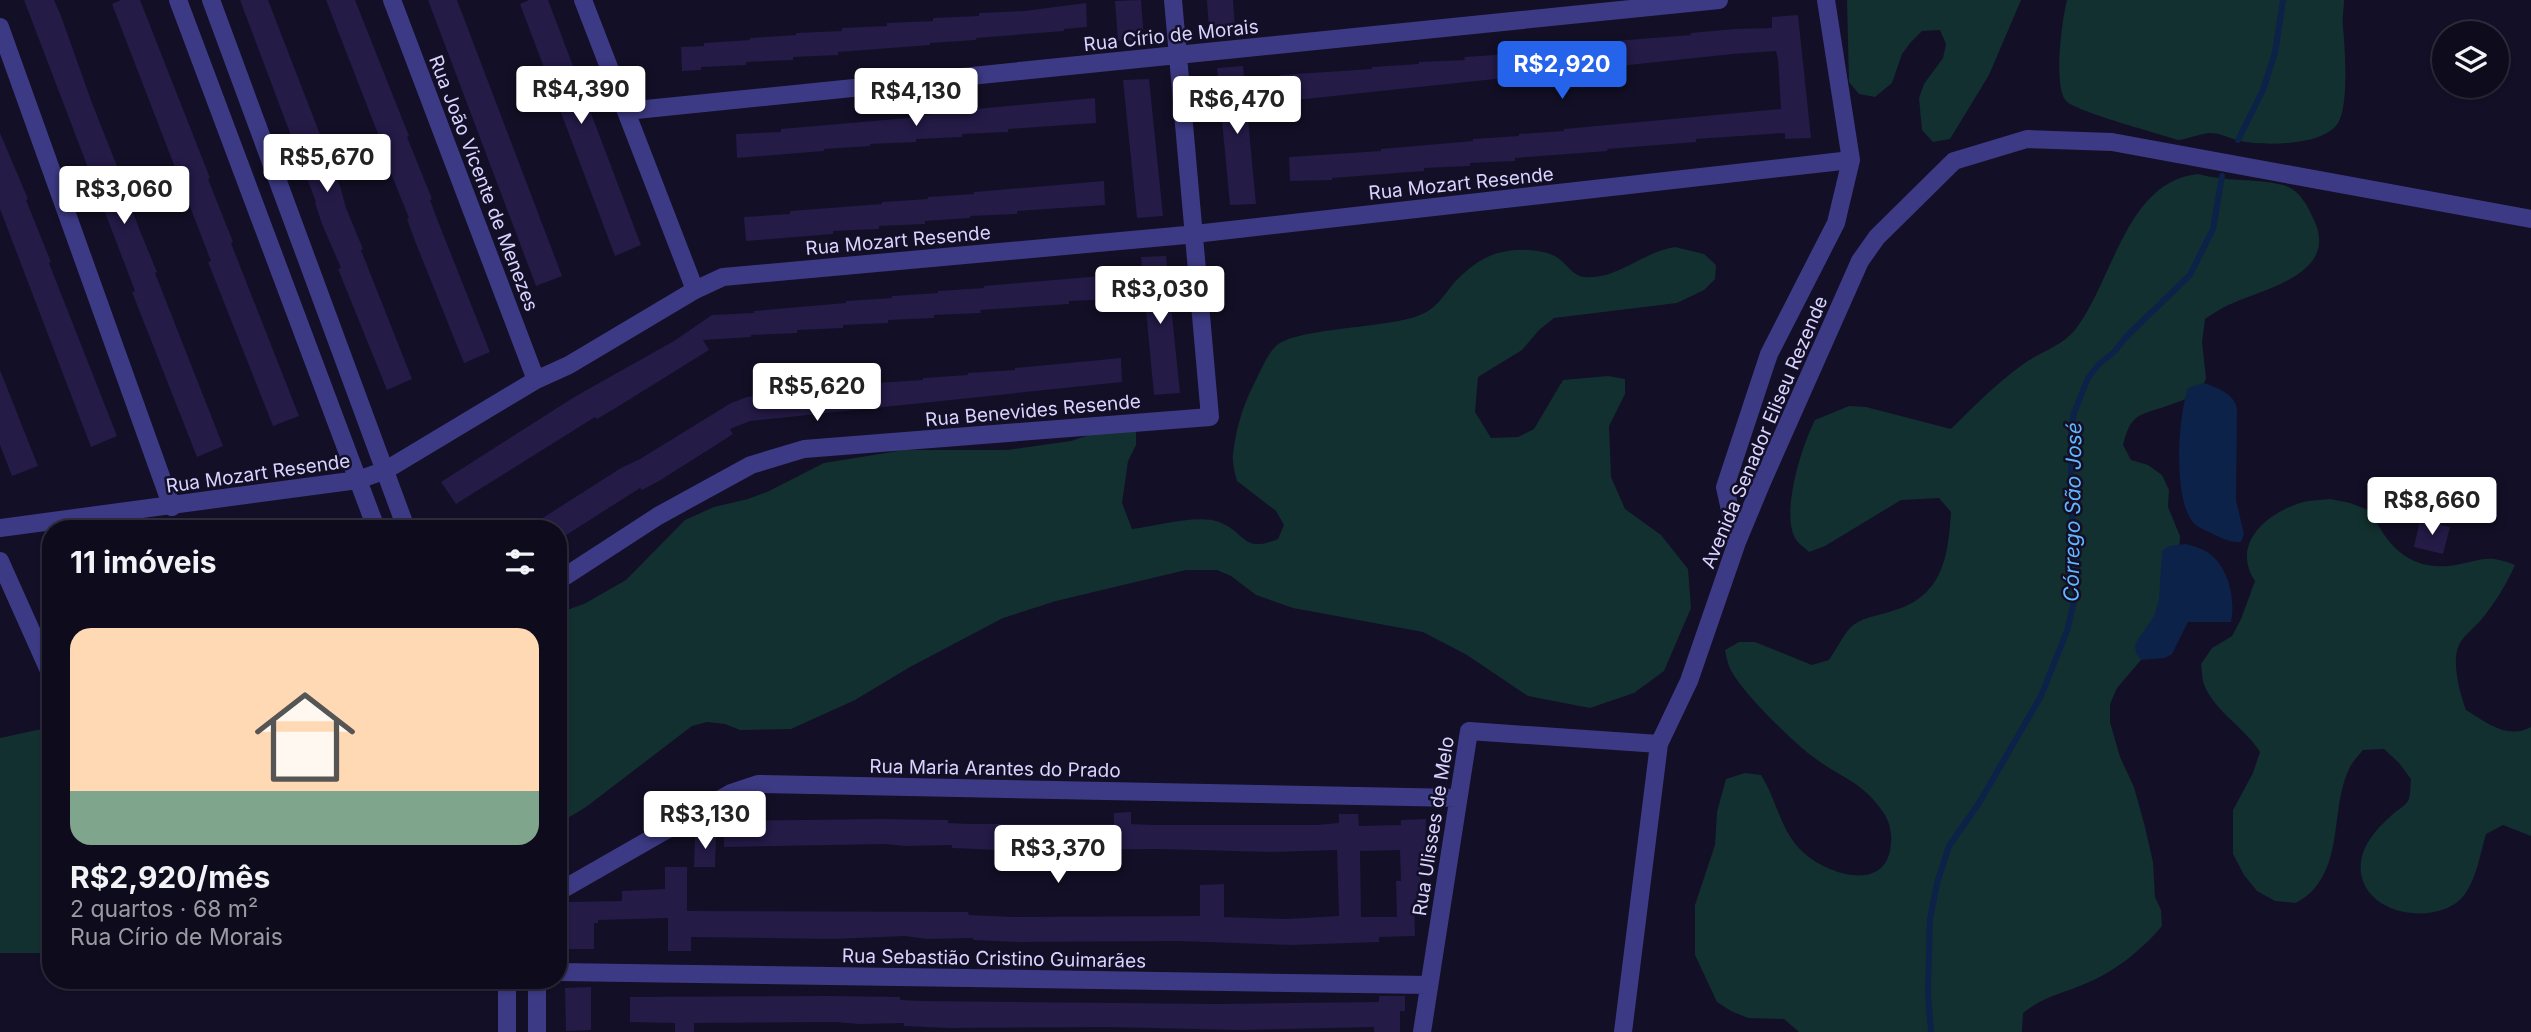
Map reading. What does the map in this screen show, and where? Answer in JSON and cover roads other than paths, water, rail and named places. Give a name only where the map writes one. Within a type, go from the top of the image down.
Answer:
[{"type":"street","points":[[177,0],[373,520]]},
{"type":"street","points":[[211,0],[404,520]]},
{"type":"street","name":"Rua João Vicente de Menezes","points":[[392,0],[536,380]]},
{"type":"street","points":[[583,0],[695,290]]},
{"type":"street","points":[[1173,0],[1194,234]]},
{"type":"street","name":"Rua Círio de Morais","points":[[626,111],[1719,0]]},
{"type":"street","points":[[1737,542],[1725,487],[1769,354],[1836,223],[1851,160],[1826,0]]},
{"type":"street","points":[[0,27],[172,507]]},
{"type":"street","name":"Avenida Senador Eliseu Rezende","points":[[1623,1032],[1659,744],[1689,681],[1737,542],[1860,261],[1877,237],[1954,161],[2027,139],[2112,142],[2531,219]]},
{"type":"street","name":"Rua Mozart Resende","points":[[66,520],[358,480],[386,470],[536,380],[569,365],[695,290],[723,278],[1194,234],[1851,160]]},
{"type":"street","name":"Rua Benevides Resende","points":[[567,575],[657,516],[751,465],[804,449],[1210,417],[1194,234]]},
{"type":"street","name":"Rua Mozart Resende","points":[[0,528],[42,523]]},
{"type":"street","points":[[0,561],[42,655]]},
{"type":"street","name":"Rua Ulisses de Melo","points":[[1422,1032],[1469,731],[1659,744]]},
{"type":"street","name":"Rua Maria Arantes do Prado","points":[[567,887],[731,793],[758,784],[1458,798]]},
{"type":"street","name":"Rua Sebastião Cristino Guimarães","points":[[567,972],[1429,985]]},
{"type":"street","points":[[507,989],[507,1032]]},
{"type":"street","points":[[537,989],[537,1032]]},
{"type":"water","points":[[2204,383],[2228,395],[2237,408],[2236,500],[2244,534],[2241,542],[2225,539],[2197,526],[2186,509],[2182,493],[2179,456],[2185,401],[2188,388]]},
{"type":"water","points":[[2186,544],[2207,552],[2220,565],[2231,593],[2231,622],[2188,622],[2172,654],[2165,658],[2141,660],[2136,653],[2135,644],[2154,616],[2159,600],[2162,551],[2169,546]]},
{"type":"waterway","name":"Córrego São José","points":[[2238,140],[2263,90],[2275,53],[2283,0]]},
{"type":"waterway","name":"Córrego São José","points":[[1931,1032],[1928,993],[1930,919],[1937,883],[1949,846],[1979,803],[2041,696],[2067,631],[2076,593],[2077,559],[2071,506],[2071,429],[2074,413],[2088,378],[2099,364],[2190,275],[2213,229],[2222,176]]}]
